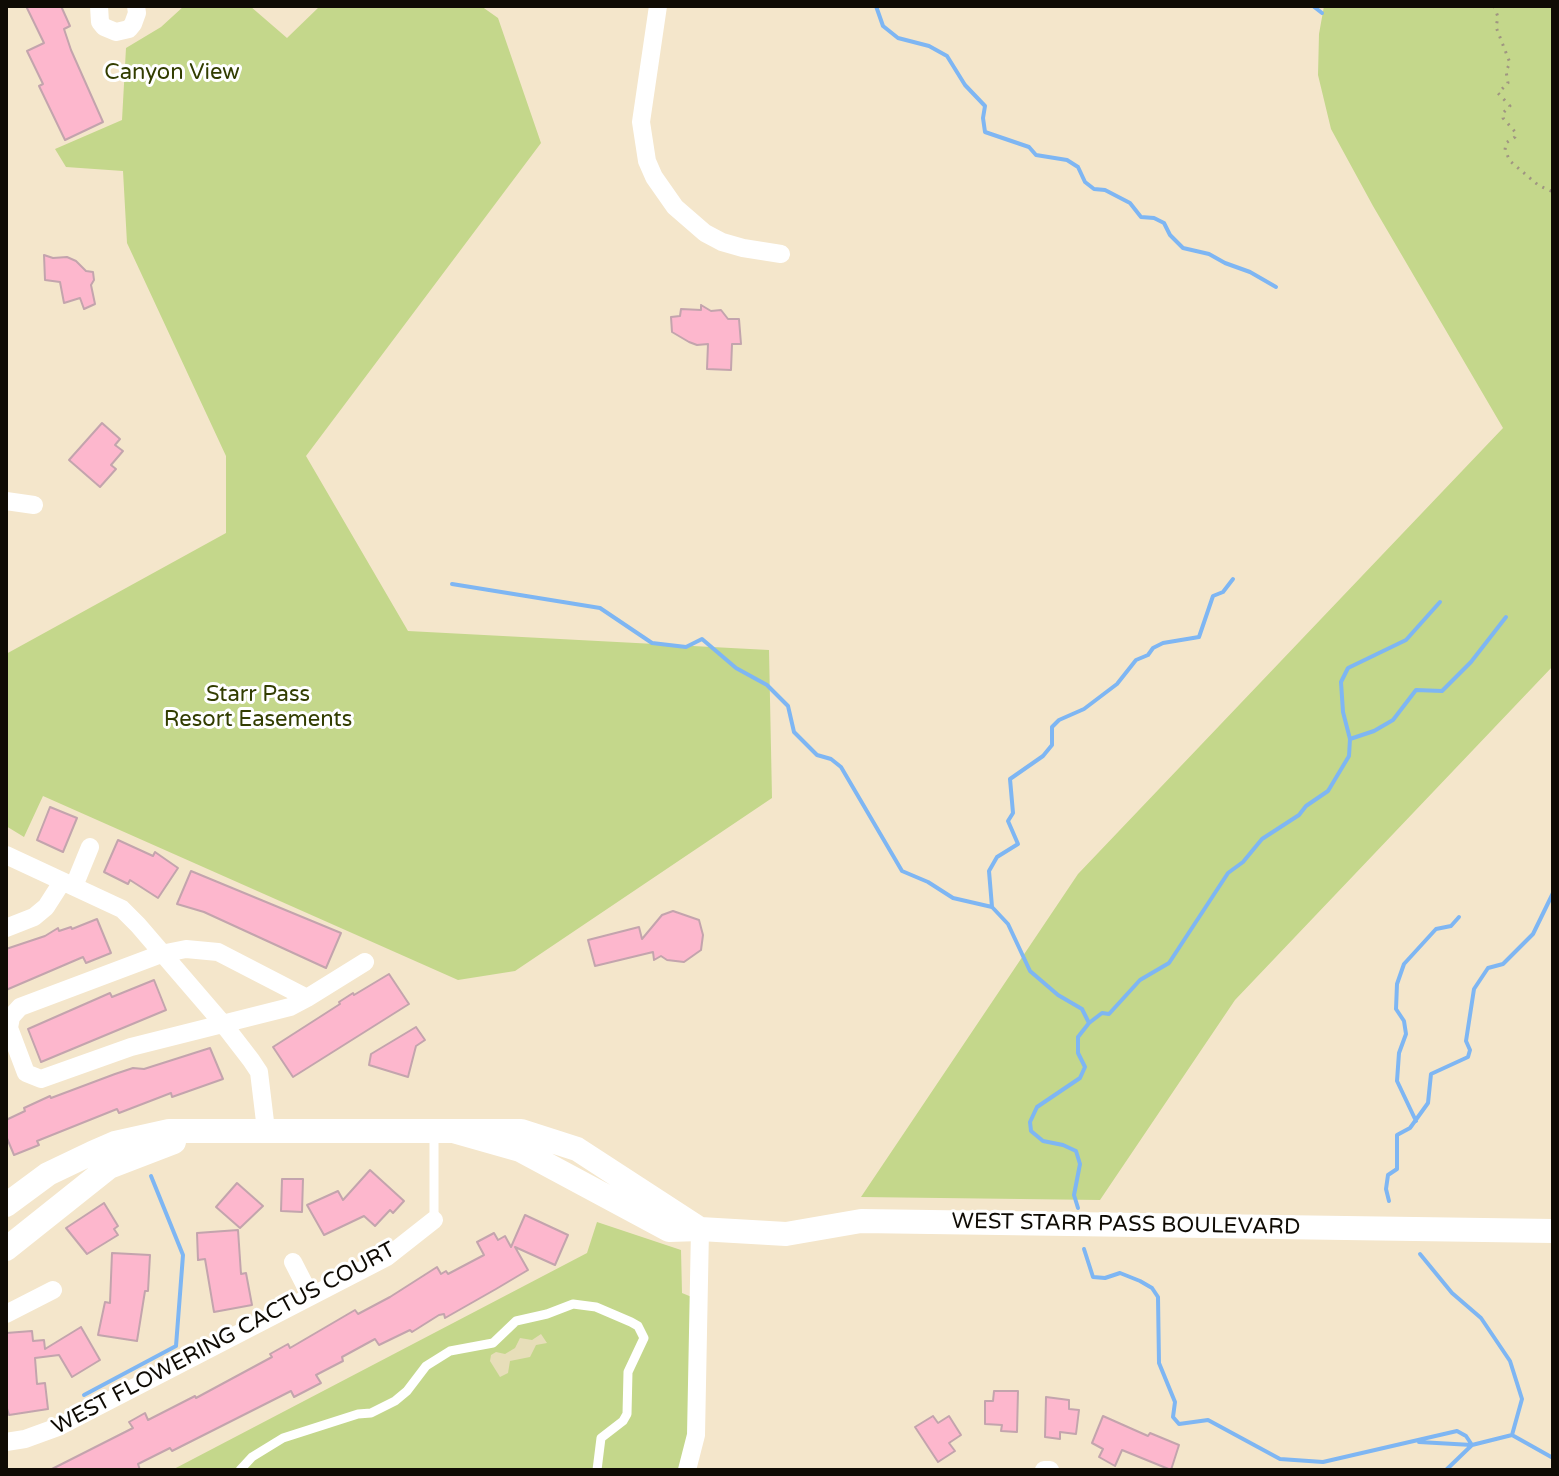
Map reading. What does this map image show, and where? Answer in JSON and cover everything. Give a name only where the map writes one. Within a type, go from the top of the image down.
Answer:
[{"type":"street","points":[[99,6],[100,22],[116,32],[133,24],[136,6]]},
{"type":"street","points":[[658,6],[641,122],[647,161],[654,177],[675,207],[705,233],[743,248],[781,254]]},
{"type":"street","points":[[6,501],[34,505]]},
{"type":"street","points":[[6,928],[34,917],[46,907],[68,884],[90,847]]},
{"type":"street","points":[[6,855],[122,909],[224,1025],[259,1072],[266,1130]]},
{"type":"street","points":[[307,998],[218,952],[186,949],[161,954],[20,1007],[11,1017],[9,1028],[26,1073],[41,1079],[131,1047],[290,1007],[307,998],[365,962]]},
{"type":"street","name":"WEST STARR PASS BOULEVARD","points":[[6,1249],[109,1167],[181,1139],[222,1130]]},
{"type":"street","name":"WEST STARR PASS BOULEVARD","points":[[6,1205],[48,1174],[115,1143],[169,1131],[444,1131],[520,1150],[669,1230],[786,1234],[861,1221],[1553,1231]]},
{"type":"street","name":"WEST FLOWERING CACTUS COURT","points":[[6,1442],[32,1437],[58,1427],[387,1257],[434,1220]]},
{"type":"street","points":[[687,1470],[696,1435],[700,1229]]},
{"type":"street","points":[[293,1262],[310,1295]]},
{"type":"street","points":[[6,1314],[53,1290]]},
{"type":"lane","points":[[434,1220],[444,1131]]},
{"type":"lane","points":[[240,1470],[252,1457],[283,1438],[358,1414],[371,1413],[395,1401],[426,1366],[450,1351],[493,1343],[516,1321],[573,1304],[596,1307],[631,1322],[638,1326],[644,1338],[628,1372],[627,1414],[623,1421],[601,1438],[597,1470]]},
{"type":"path","points":[[1494,6],[1498,17],[1496,27],[1510,63],[1506,71],[1508,83],[1498,93],[1510,106],[1503,113],[1503,118],[1516,133],[1506,143],[1505,150],[1510,161],[1538,185],[1553,192]]},
{"type":"green space","name":"Starr Pass Resort Easements","points":[[184,6],[250,6],[287,38],[320,6],[481,6],[498,18],[541,143],[306,456],[408,631],[769,650],[772,798],[515,971],[458,980],[43,796],[24,837],[6,826],[6,654],[226,533],[226,456],[127,243],[123,171],[66,167],[55,149],[122,120],[126,48],[161,27]]},
{"type":"green space","points":[[1324,6],[1553,6],[1553,666],[1235,1000],[1100,1200],[861,1197],[1078,874],[1503,428],[1331,129],[1318,75],[1319,34]]},
{"type":"green space","points":[[597,1222],[681,1250],[682,1293],[699,1300],[687,1470],[172,1470],[587,1253]]},
{"type":"sand","points":[[541,1334],[547,1343],[536,1345],[530,1357],[510,1361],[508,1373],[500,1377],[490,1361],[491,1355],[496,1352],[505,1354],[515,1348],[520,1338],[532,1340]]},
{"type":"building","points":[[26,6],[61,6],[70,26],[64,29],[71,50],[103,122],[65,140],[39,86],[43,84],[27,51],[44,43]]},
{"type":"building","points":[[44,255],[67,257],[86,271],[93,272],[91,285],[95,304],[84,309],[80,298],[64,303],[60,282],[45,280]]},
{"type":"building","points":[[701,305],[711,311],[721,310],[728,319],[739,319],[741,344],[732,344],[731,370],[707,369],[708,344],[697,345],[672,332],[671,317],[680,316],[681,309],[701,310]]},
{"type":"building","points":[[102,423],[120,439],[115,445],[123,451],[111,465],[116,469],[100,487],[69,460]]},
{"type":"building","points":[[50,807],[77,818],[63,852],[37,840]]},
{"type":"building","points":[[118,840],[153,856],[155,852],[178,868],[158,898],[130,880],[128,884],[104,872]]},
{"type":"building","points":[[191,871],[341,933],[326,968],[204,912],[177,904]]},
{"type":"building","points":[[673,911],[699,920],[703,935],[701,950],[684,962],[661,956],[654,960],[653,952],[595,966],[588,940],[639,927],[642,939],[662,915]]},
{"type":"building","points":[[97,919],[111,953],[86,963],[83,957],[6,990],[6,949],[45,936],[58,928],[59,931],[72,929]]},
{"type":"building","points":[[389,974],[409,1004],[293,1077],[273,1047],[353,993]]},
{"type":"building","points":[[154,980],[166,1010],[41,1062],[28,1029],[110,993],[112,997]]},
{"type":"building","points":[[416,1027],[425,1040],[416,1046],[408,1077],[369,1065],[371,1054]]},
{"type":"building","points":[[210,1048],[223,1079],[172,1097],[171,1093],[119,1113],[117,1109],[37,1141],[39,1145],[14,1155],[6,1136],[6,1120],[25,1111],[24,1108],[133,1068],[144,1069]]},
{"type":"building","points":[[370,1170],[404,1201],[375,1226],[364,1216],[324,1235],[307,1205],[338,1191],[343,1200]]},
{"type":"building","points":[[282,1179],[303,1179],[302,1212],[281,1211]]},
{"type":"building","points":[[237,1183],[263,1206],[240,1228],[216,1207]]},
{"type":"building","points":[[104,1203],[118,1226],[114,1229],[118,1235],[87,1254],[66,1228]]},
{"type":"building","points":[[525,1215],[568,1235],[555,1265],[515,1247],[528,1270],[445,1318],[444,1314],[439,1315],[412,1332],[410,1330],[379,1345],[375,1339],[316,1375],[321,1383],[294,1397],[291,1391],[172,1451],[170,1448],[138,1464],[140,1470],[50,1470],[133,1428],[129,1422],[145,1413],[148,1420],[196,1398],[272,1357],[270,1354],[288,1344],[290,1348],[355,1310],[358,1314],[390,1297],[437,1267],[441,1274],[446,1271],[448,1274],[484,1255],[477,1242],[494,1233],[498,1240],[505,1236],[511,1247]]},
{"type":"building","points":[[238,1230],[241,1274],[246,1273],[252,1305],[214,1312],[205,1259],[198,1260],[197,1233]]},
{"type":"building","points":[[112,1253],[150,1255],[148,1291],[145,1291],[137,1341],[98,1335],[105,1302],[110,1303]]},
{"type":"building","points":[[81,1327],[100,1360],[72,1377],[59,1355],[35,1358],[37,1384],[45,1383],[48,1409],[9,1415],[6,1405],[6,1333],[32,1331],[33,1341],[44,1340],[45,1349]]},
{"type":"building","points":[[994,1391],[1018,1391],[1017,1432],[1001,1431],[1002,1425],[985,1424],[985,1401],[993,1401]]},
{"type":"building","points":[[1046,1397],[1069,1400],[1069,1409],[1079,1410],[1076,1434],[1060,1432],[1060,1439],[1045,1437]]},
{"type":"building","points":[[933,1416],[938,1423],[949,1416],[961,1435],[949,1443],[955,1451],[938,1462],[915,1427]]},
{"type":"building","points":[[1103,1416],[1148,1436],[1150,1433],[1179,1445],[1171,1470],[1122,1450],[1115,1466],[1099,1457],[1103,1449],[1092,1443]]},
{"type":"waterway","points":[[876,6],[883,26],[898,38],[929,46],[947,56],[965,85],[985,106],[985,132],[1029,147],[1036,155],[1067,160],[1078,167],[1085,182],[1094,189],[1105,190],[1130,203],[1141,217],[1164,223],[1170,235],[1183,248],[1209,254],[1276,287]]},
{"type":"waterway","points":[[1313,6],[1322,13]]},
{"type":"waterway","points":[[992,907],[989,871],[997,857],[1018,844],[1008,821],[1013,813],[1010,779],[1043,756],[1052,745],[1052,727],[1059,720],[1084,709],[1117,684],[1136,660],[1163,643],[1199,637],[1213,596],[1223,592],[1233,579]]},
{"type":"waterway","points":[[452,584],[600,608],[652,643],[686,647],[702,639],[736,668],[767,685],[788,706],[794,732],[817,755],[831,759],[841,767],[902,871],[928,882],[953,898],[992,907],[1008,924],[1030,971],[1058,995],[1082,1009],[1089,1023],[1078,1037],[1078,1053],[1085,1067],[1080,1078],[1037,1107],[1030,1122],[1031,1131],[1043,1141],[1076,1151],[1080,1164],[1074,1195],[1078,1208]]},
{"type":"waterway","points":[[1350,739],[1343,712],[1341,682],[1348,668],[1406,640],[1440,602]]},
{"type":"waterway","points":[[1089,1023],[1102,1013],[1109,1014],[1140,980],[1169,963],[1228,873],[1243,862],[1262,839],[1328,791],[1349,756],[1350,739],[1393,720],[1416,690],[1442,691],[1471,662],[1506,617]]},
{"type":"waterway","points":[[1389,1201],[1386,1189],[1388,1175],[1397,1169],[1397,1135],[1410,1128],[1428,1103],[1431,1074],[1468,1057],[1470,1050],[1466,1041],[1474,989],[1488,968],[1503,964],[1533,934],[1553,893]]},
{"type":"waterway","points":[[1416,1121],[1397,1081],[1399,1053],[1406,1034],[1404,1021],[1396,1009],[1397,984],[1404,964],[1436,929],[1451,926],[1459,917]]},
{"type":"waterway","points":[[84,1395],[176,1346],[183,1255],[151,1176]]},
{"type":"waterway","points":[[1084,1249],[1093,1277],[1105,1278],[1120,1273],[1152,1288],[1158,1297],[1159,1363],[1175,1402],[1173,1417],[1179,1424],[1208,1420],[1280,1459],[1323,1462],[1457,1431],[1466,1436],[1472,1445]]},
{"type":"waterway","points":[[1420,1254],[1452,1293],[1481,1318],[1510,1361],[1522,1399],[1512,1435]]},
{"type":"waterway","points":[[1446,1470],[1472,1445],[1512,1435],[1553,1458]]},
{"type":"waterway","points":[[1419,1442],[1472,1445]]},
{"type":"park label","name":"Canyon View","points":[[172,73]]}]
